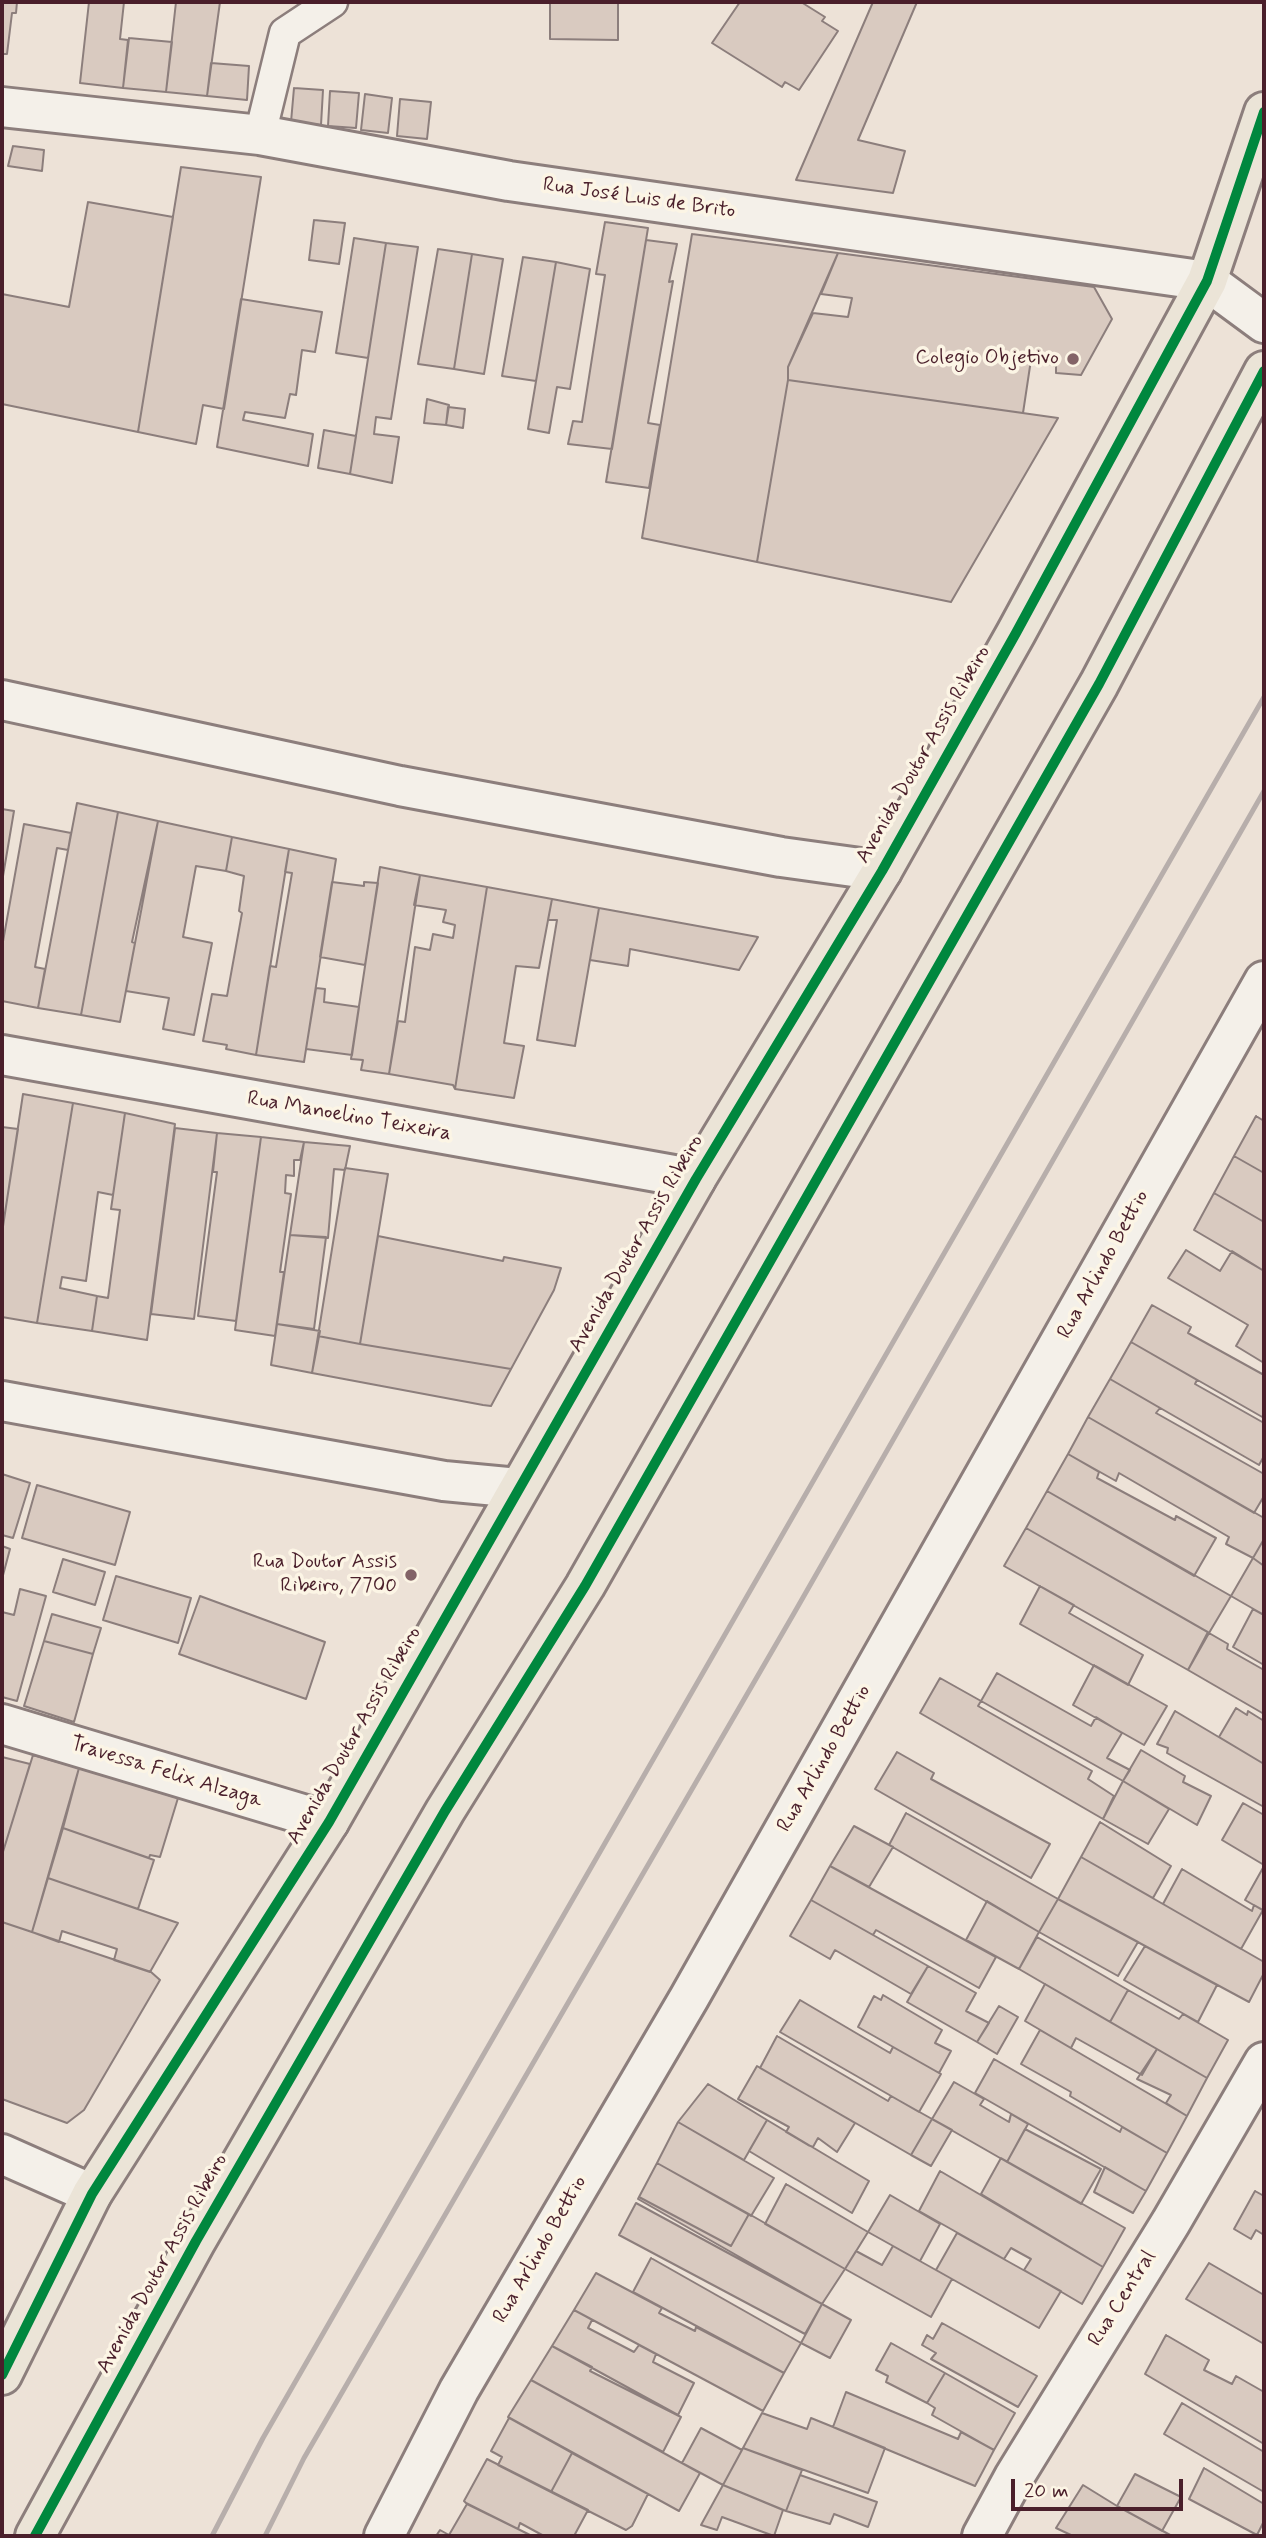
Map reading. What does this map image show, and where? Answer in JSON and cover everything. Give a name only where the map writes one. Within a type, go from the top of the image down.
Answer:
[{"type":"main road","name":"Avenida Doutor Assis Ribeiro","points":[[2,2375],[92,2193],[329,1822],[696,1179],[881,871],[1016,633],[1207,281],[1264,111]]},
{"type":"main road","name":"Avenida Doutor Assis Ribeiro","points":[[36,2536],[203,2229],[446,1811],[585,1586],[1099,684],[1264,371]]},
{"type":"street","name":"Rua José Luis de Brito","points":[[2,107],[260,135],[509,181],[1207,281],[1264,323]]},
{"type":"street","points":[[2,700],[400,786],[781,857],[881,871]]},
{"type":"street","name":"Rua Arlindo Bettio","points":[[384,2536],[459,2390],[695,1986],[1264,981]]},
{"type":"street","name":"Rua Manoelino Teixeira","points":[[2,1055],[696,1179]]},
{"type":"street","points":[[2,1401],[444,1481],[518,1488]]},
{"type":"street","name":"Travessa Felix Alzaga","points":[[2,1724],[329,1822]]},
{"type":"street","name":"Rua Central","points":[[982,2536],[1014,2477],[1171,2221],[1264,2062]]},
{"type":"street","points":[[2,2154],[92,2193]]},
{"type":"lane","points":[[260,135],[285,33],[331,2]]},
{"type":"building","points":[[2,2],[17,2],[16,13],[12,13],[7,54],[2,54]]},
{"type":"building","points":[[89,2],[124,2],[120,39],[128,40],[123,88],[80,83]]},
{"type":"building","points":[[176,2],[220,2],[207,96],[166,92]]},
{"type":"building","points":[[550,2],[618,2],[618,40],[550,39]]},
{"type":"building","points":[[740,2],[801,2],[825,17],[822,21],[838,31],[799,90],[785,82],[782,87],[712,43]]},
{"type":"building","points":[[873,2],[917,2],[858,140],[905,151],[893,193],[796,180]]},
{"type":"building","points":[[129,38],[172,42],[166,92],[123,88]]},
{"type":"building","points":[[211,63],[249,66],[247,100],[207,96]]},
{"type":"building","points":[[294,88],[323,90],[321,125],[291,122]]},
{"type":"building","points":[[330,91],[359,93],[356,128],[328,126]]},
{"type":"building","points":[[365,94],[392,98],[388,133],[361,130]]},
{"type":"building","points":[[400,99],[431,102],[427,139],[397,136]]},
{"type":"building","points":[[13,146],[44,150],[42,171],[8,166]]},
{"type":"building","points":[[181,167],[261,177],[224,409],[203,405],[196,444],[138,432]]},
{"type":"building","points":[[88,202],[173,217],[138,432],[2,404],[2,294],[69,307]]},
{"type":"building","points":[[314,220],[345,223],[339,264],[309,260]]},
{"type":"building","points":[[605,222],[648,228],[612,449],[568,444],[573,421],[582,422],[605,275],[596,274]]},
{"type":"building","points":[[692,234],[838,253],[788,367],[757,562],[642,538]]},
{"type":"building","points":[[354,238],[386,243],[368,358],[336,353]]},
{"type":"building","points":[[646,240],[677,244],[648,423],[660,425],[649,488],[606,482]]},
{"type":"building","points":[[386,243],[418,247],[391,419],[376,417],[374,434],[399,437],[392,483],[350,474]]},
{"type":"building","points":[[438,249],[472,254],[454,369],[418,364]]},
{"type":"building","points":[[838,253],[1094,287],[1112,319],[1081,375],[1056,373],[1056,366],[1046,363],[1048,354],[1032,353],[1023,413],[788,380],[788,367],[813,313],[848,317],[852,298],[821,294]]},
{"type":"building","points":[[472,254],[503,259],[484,374],[454,369]]},
{"type":"building","points":[[523,257],[556,262],[536,381],[502,376]]},
{"type":"building","points":[[556,262],[590,269],[570,389],[557,387],[549,433],[528,429]]},
{"type":"building","points":[[241,299],[322,312],[315,352],[302,350],[296,395],[290,394],[285,418],[245,412],[243,420],[313,434],[308,466],[217,447]]},
{"type":"building","points":[[788,380],[1058,418],[951,602],[757,562]]},
{"type":"building","points":[[427,399],[449,405],[446,425],[424,423]]},
{"type":"building","points":[[448,407],[465,409],[463,428],[446,425]]},
{"type":"building","points":[[324,430],[356,436],[350,474],[318,468]]},
{"type":"building","points":[[77,803],[118,812],[81,1015],[38,1008]]},
{"type":"building","points":[[2,809],[14,811],[2,882]]},
{"type":"building","points":[[118,812],[158,821],[132,942],[135,943],[120,1022],[81,1015]]},
{"type":"building","points":[[158,821],[232,837],[226,871],[196,866],[183,937],[212,943],[194,1035],[163,1029],[169,998],[126,991]]},
{"type":"building","points":[[24,824],[71,833],[68,850],[57,848],[35,967],[45,969],[38,1008],[2,1001],[2,947]]},
{"type":"building","points":[[232,837],[289,849],[256,1055],[226,1049],[227,1045],[203,1041],[212,994],[227,996],[242,913],[239,911],[244,876],[226,871]]},
{"type":"building","points":[[289,849],[336,859],[304,1062],[256,1055],[270,966],[276,967],[292,873],[285,872]]},
{"type":"building","points":[[380,867],[420,875],[389,1074],[361,1070],[363,1060],[351,1059]]},
{"type":"building","points":[[420,875],[487,887],[455,1089],[453,1085],[389,1074],[398,1021],[405,1022],[415,947],[430,950],[433,934],[453,938],[455,925],[443,922],[446,910],[414,905]]},
{"type":"building","points":[[332,882],[364,886],[364,882],[378,883],[365,965],[320,957]]},
{"type":"building","points":[[487,887],[552,899],[539,968],[516,966],[504,1043],[524,1046],[514,1098],[455,1089]]},
{"type":"building","points":[[552,899],[599,908],[575,1046],[537,1040],[557,920],[548,920]]},
{"type":"building","points":[[599,908],[758,937],[739,970],[630,949],[628,966],[590,960]]},
{"type":"building","points":[[316,988],[325,989],[324,1002],[359,1007],[352,1055],[306,1049]]},
{"type":"building","points":[[23,1094],[73,1103],[37,1323],[2,1317],[2,1233]]},
{"type":"building","points":[[73,1103],[125,1113],[113,1195],[98,1192],[86,1281],[62,1277],[60,1288],[97,1296],[92,1331],[37,1323]]},
{"type":"building","points":[[125,1113],[175,1124],[147,1340],[92,1331],[97,1296],[108,1298],[120,1210],[111,1209]]},
{"type":"building","points":[[1256,1116],[1264,1121],[1264,1173],[1234,1156]]},
{"type":"building","points":[[2,1127],[18,1129],[2,1232]]},
{"type":"building","points":[[175,1128],[217,1133],[194,1319],[151,1314]]},
{"type":"building","points":[[217,1133],[261,1137],[236,1321],[198,1316],[217,1172],[213,1172]]},
{"type":"building","points":[[261,1137],[304,1142],[300,1160],[294,1160],[294,1176],[286,1175],[285,1193],[291,1194],[280,1272],[284,1272],[275,1336],[235,1330]]},
{"type":"building","points":[[304,1142],[350,1146],[345,1170],[334,1169],[328,1238],[290,1235]]},
{"type":"building","points":[[1234,1156],[1264,1173],[1264,1222],[1214,1193]]},
{"type":"building","points":[[345,1168],[388,1174],[360,1344],[318,1336]]},
{"type":"building","points":[[1214,1193],[1264,1222],[1264,1271],[1194,1230]]},
{"type":"building","points":[[290,1235],[326,1237],[314,1329],[277,1324]]},
{"type":"building","points":[[378,1236],[503,1261],[504,1257],[561,1268],[554,1290],[511,1369],[360,1344]]},
{"type":"building","points":[[1186,1250],[1220,1271],[1232,1251],[1264,1271],[1264,1363],[1236,1346],[1248,1325],[1168,1278]]},
{"type":"building","points":[[1152,1305],[1191,1327],[1188,1333],[1264,1375],[1264,1418],[1131,1342]]},
{"type":"building","points":[[277,1324],[320,1331],[312,1373],[271,1365]]},
{"type":"building","points":[[318,1336],[511,1369],[491,1406],[483,1405],[312,1373]]},
{"type":"building","points":[[1131,1342],[1197,1380],[1195,1384],[1264,1423],[1264,1456],[1259,1465],[1110,1379]]},
{"type":"building","points":[[1110,1379],[1160,1408],[1156,1413],[1264,1474],[1264,1496],[1254,1513],[1088,1417]]},
{"type":"building","points":[[1088,1417],[1264,1518],[1264,1539],[1253,1558],[1226,1544],[1229,1537],[1119,1473],[1116,1481],[1068,1454]]},
{"type":"building","points":[[1068,1454],[1099,1472],[1097,1478],[1175,1520],[1176,1516],[1216,1538],[1194,1576],[1047,1491]]},
{"type":"building","points":[[2,1474],[30,1483],[13,1538],[2,1535]]},
{"type":"building","points":[[37,1485],[130,1512],[115,1565],[22,1538]]},
{"type":"building","points":[[1047,1491],[1231,1596],[1209,1633],[1026,1528]]},
{"type":"building","points":[[1026,1528],[1208,1632],[1188,1670],[1004,1566]]},
{"type":"building","points":[[1264,1539],[1264,1566],[1253,1558]]},
{"type":"building","points":[[2,1546],[10,1549],[2,1579]]},
{"type":"building","points":[[1253,1558],[1264,1566],[1264,1615],[1231,1596]]},
{"type":"building","points":[[63,1559],[105,1572],[95,1605],[53,1592]]},
{"type":"building","points":[[116,1576],[191,1598],[178,1643],[103,1620]]},
{"type":"building","points":[[1040,1586],[1074,1605],[1069,1613],[1143,1655],[1128,1685],[1020,1624]]},
{"type":"building","points":[[20,1589],[46,1596],[17,1701],[2,1697],[2,1612],[14,1615]]},
{"type":"building","points":[[200,1596],[325,1642],[306,1699],[179,1654]]},
{"type":"building","points":[[1253,1609],[1264,1615],[1264,1665],[1233,1647]]},
{"type":"building","points":[[52,1614],[101,1628],[93,1654],[44,1641]]},
{"type":"building","points":[[1209,1633],[1228,1644],[1227,1649],[1264,1670],[1264,1714],[1188,1670]]},
{"type":"building","points":[[44,1641],[93,1654],[74,1722],[24,1706]]},
{"type":"building","points":[[1094,1665],[1167,1706],[1144,1745],[1073,1705]]},
{"type":"building","points":[[997,1673],[1091,1726],[1096,1717],[1122,1733],[1107,1758],[1130,1770],[1123,1781],[981,1701]]},
{"type":"building","points":[[940,1678],[981,1701],[978,1706],[1092,1771],[1088,1779],[1114,1796],[1103,1819],[920,1713]]},
{"type":"building","points":[[1236,1708],[1247,1715],[1248,1711],[1264,1721],[1264,1764],[1219,1737]]},
{"type":"building","points":[[1175,1711],[1264,1764],[1264,1807],[1167,1753],[1168,1748],[1157,1744]]},
{"type":"building","points":[[1141,1750],[1185,1776],[1183,1782],[1211,1796],[1197,1825],[1123,1781]]},
{"type":"building","points":[[897,1752],[934,1773],[931,1779],[1050,1844],[1031,1878],[875,1789]]},
{"type":"building","points":[[33,1755],[79,1768],[32,1932],[2,1922],[2,1855]]},
{"type":"building","points":[[2,1757],[30,1764],[2,1855]]},
{"type":"building","points":[[79,1768],[178,1798],[160,1857],[150,1855],[149,1858],[63,1828]]},
{"type":"building","points":[[1123,1781],[1169,1809],[1148,1844],[1103,1819]]},
{"type":"building","points":[[1243,1803],[1264,1815],[1264,1865],[1222,1840]]},
{"type":"building","points":[[906,1813],[1058,1899],[1039,1932],[889,1845]]},
{"type":"building","points":[[1100,1822],[1171,1866],[1153,1898],[1081,1857]]},
{"type":"building","points":[[854,1826],[893,1847],[869,1887],[830,1866]]},
{"type":"building","points":[[63,1828],[154,1860],[138,1909],[48,1878]]},
{"type":"building","points":[[1081,1857],[1264,1962],[1264,1973],[1249,2002],[1058,1899]]},
{"type":"building","points":[[830,1866],[996,1957],[979,1988],[876,1930],[873,1935],[811,1900]]},
{"type":"building","points":[[1264,1866],[1264,1911],[1245,1900]]},
{"type":"building","points":[[1182,1869],[1252,1911],[1254,1905],[1263,1910],[1241,1949],[1163,1904]]},
{"type":"building","points":[[48,1878],[178,1923],[150,1972],[114,1960],[117,1949],[62,1931],[59,1942],[32,1932]]},
{"type":"building","points":[[1058,1899],[1138,1942],[1118,1976],[1039,1932]]},
{"type":"building","points":[[811,1900],[928,1966],[911,1994],[835,1950],[830,1959],[790,1936]]},
{"type":"building","points":[[987,1901],[1039,1932],[1019,1969],[966,1940]]},
{"type":"building","points":[[2,1922],[151,1972],[160,1980],[84,2110],[67,2123],[2,2099]]},
{"type":"building","points":[[1037,1937],[1128,1990],[1110,2022],[1019,1969]]},
{"type":"building","points":[[1145,1946],[1217,1985],[1198,2022],[1124,1980]]},
{"type":"building","points":[[928,1966],[976,1993],[966,2011],[989,2023],[977,2042],[907,2002]]},
{"type":"building","points":[[1045,1984],[1157,2049],[1142,2075],[1076,2038],[1071,2048],[1025,2021]]},
{"type":"building","points":[[1128,1990],[1179,2019],[1183,2014],[1228,2040],[1207,2078],[1110,2022]]},
{"type":"building","points":[[883,1995],[942,2030],[935,2043],[951,2051],[939,2073],[858,2027],[874,1996],[881,2000]]},
{"type":"building","points":[[800,2000],[890,2053],[893,2047],[941,2074],[919,2112],[780,2032]]},
{"type":"building","points":[[999,2006],[1018,2017],[997,2054],[977,2042]]},
{"type":"building","points":[[1040,2030],[1187,2116],[1167,2153],[1070,2096],[1071,2092],[1021,2064]]},
{"type":"building","points":[[777,2036],[888,2101],[891,2096],[932,2119],[911,2155],[760,2068]]},
{"type":"building","points":[[1157,2049],[1207,2078],[1187,2116],[1166,2103],[1171,2095],[1137,2079]]},
{"type":"building","points":[[994,2059],[1120,2132],[1122,2127],[1167,2153],[1146,2191],[975,2093]]},
{"type":"building","points":[[757,2066],[855,2123],[837,2152],[818,2138],[813,2147],[808,2145],[786,2132],[789,2127],[738,2099]]},
{"type":"building","points":[[954,2082],[984,2099],[980,2105],[1009,2122],[1011,2114],[1028,2124],[1007,2162],[932,2119]]},
{"type":"building","points":[[708,2084],[767,2120],[744,2160],[678,2122]]},
{"type":"building","points":[[932,2119],[952,2130],[931,2166],[911,2155]]},
{"type":"building","points":[[767,2120],[869,2181],[852,2213],[749,2151]]},
{"type":"building","points":[[678,2122],[774,2178],[751,2216],[657,2163]]},
{"type":"building","points":[[1025,2129],[1101,2169],[1081,2204],[1007,2162]]},
{"type":"building","points":[[1001,2158],[1125,2228],[1103,2267],[981,2194]]},
{"type":"building","points":[[657,2163],[749,2214],[731,2246],[639,2197]]},
{"type":"building","points":[[1105,2167],[1146,2191],[1133,2213],[1094,2192]]},
{"type":"building","points":[[940,2171],[1103,2267],[1082,2304],[1024,2270],[1031,2259],[1011,2248],[1004,2259],[919,2211]]},
{"type":"building","points":[[786,2184],[868,2232],[845,2269],[765,2224]]},
{"type":"building","points":[[1255,2191],[1264,2196],[1264,2235],[1256,2230],[1251,2239],[1234,2229]]},
{"type":"building","points":[[890,2195],[940,2224],[920,2261],[868,2232]]},
{"type":"building","points":[[639,2197],[731,2246],[749,2214],[845,2269],[822,2304],[638,2199]]},
{"type":"building","points":[[636,2203],[822,2304],[805,2334],[619,2235]]},
{"type":"building","points":[[957,2233],[1061,2291],[1039,2328],[936,2270]]},
{"type":"building","points":[[893,2246],[952,2279],[931,2317],[845,2269],[856,2251],[882,2265]]},
{"type":"building","points":[[651,2258],[801,2343],[784,2373],[633,2292]]},
{"type":"building","points":[[1209,2263],[1264,2295],[1264,2344],[1186,2299]]},
{"type":"building","points":[[596,2273],[662,2308],[659,2313],[695,2331],[696,2327],[784,2373],[763,2411],[574,2310]]},
{"type":"building","points":[[822,2304],[851,2320],[830,2358],[801,2343]]},
{"type":"building","points":[[574,2310],[592,2320],[588,2328],[634,2352],[639,2345],[656,2354],[653,2362],[694,2383],[678,2415],[552,2346]]},
{"type":"building","points":[[942,2323],[1037,2376],[1018,2407],[931,2359],[936,2353],[922,2345],[927,2335],[933,2339]]},
{"type":"building","points":[[1166,2335],[1209,2360],[1204,2370],[1232,2384],[1236,2376],[1264,2392],[1264,2444],[1145,2374]]},
{"type":"building","points":[[891,2343],[945,2373],[927,2403],[886,2382],[888,2376],[876,2370]]},
{"type":"building","points":[[552,2346],[592,2367],[590,2371],[681,2417],[663,2452],[531,2380]]},
{"type":"building","points":[[945,2373],[1015,2413],[994,2450],[932,2415],[935,2408],[927,2403]]},
{"type":"building","points":[[531,2380],[700,2473],[679,2511],[508,2417]]},
{"type":"building","points":[[846,2392],[958,2439],[961,2432],[994,2450],[975,2486],[833,2427]]},
{"type":"building","points":[[1182,2403],[1264,2452],[1264,2492],[1164,2434]]},
{"type":"building","points":[[762,2413],[807,2429],[811,2418],[885,2448],[868,2493],[743,2448]]},
{"type":"building","points":[[509,2418],[572,2453],[551,2492],[498,2465],[502,2457],[491,2451]]},
{"type":"building","points":[[701,2428],[742,2450],[723,2485],[682,2463]]},
{"type":"building","points":[[743,2448],[802,2470],[786,2511],[723,2485]]},
{"type":"building","points":[[572,2453],[648,2494],[632,2526],[626,2530],[551,2492]]},
{"type":"building","points":[[487,2459],[588,2510],[574,2536],[544,2536],[520,2523],[518,2529],[466,2503],[464,2501]]},
{"type":"building","points":[[1204,2468],[1264,2504],[1264,2521],[1257,2535],[1189,2499]]},
{"type":"building","points":[[1135,2474],[1181,2497],[1162,2531],[1117,2506]]},
{"type":"building","points":[[800,2475],[877,2502],[868,2527],[834,2514],[830,2524],[786,2511]]},
{"type":"building","points":[[723,2485],[783,2510],[774,2536],[722,2517],[717,2530],[701,2525]]},
{"type":"building","points":[[1083,2485],[1172,2536],[1073,2536],[1056,2528]]},
{"type":"building","points":[[467,2504],[532,2536],[436,2536],[440,2530],[449,2535]]},
{"type":"railway","points":[[212,2536],[263,2438],[1264,697]]},
{"type":"railway","points":[[265,2536],[304,2458],[793,1615],[1264,791]]},
{"type":"cycle path","points":[[2,2375],[92,2194],[329,1822],[696,1179],[882,871],[1016,633],[1207,281],[1264,112]]},
{"type":"cycle path","points":[[35,2536],[196,2241],[445,1811],[585,1586],[1099,684],[1264,371]]},
{"type":"place","name":"Colegio Objetivo","points":[[1073,359]]},
{"type":"place","name":"Rua Doutor Assis Ribeiro, 7700","points":[[411,1575]]}]
